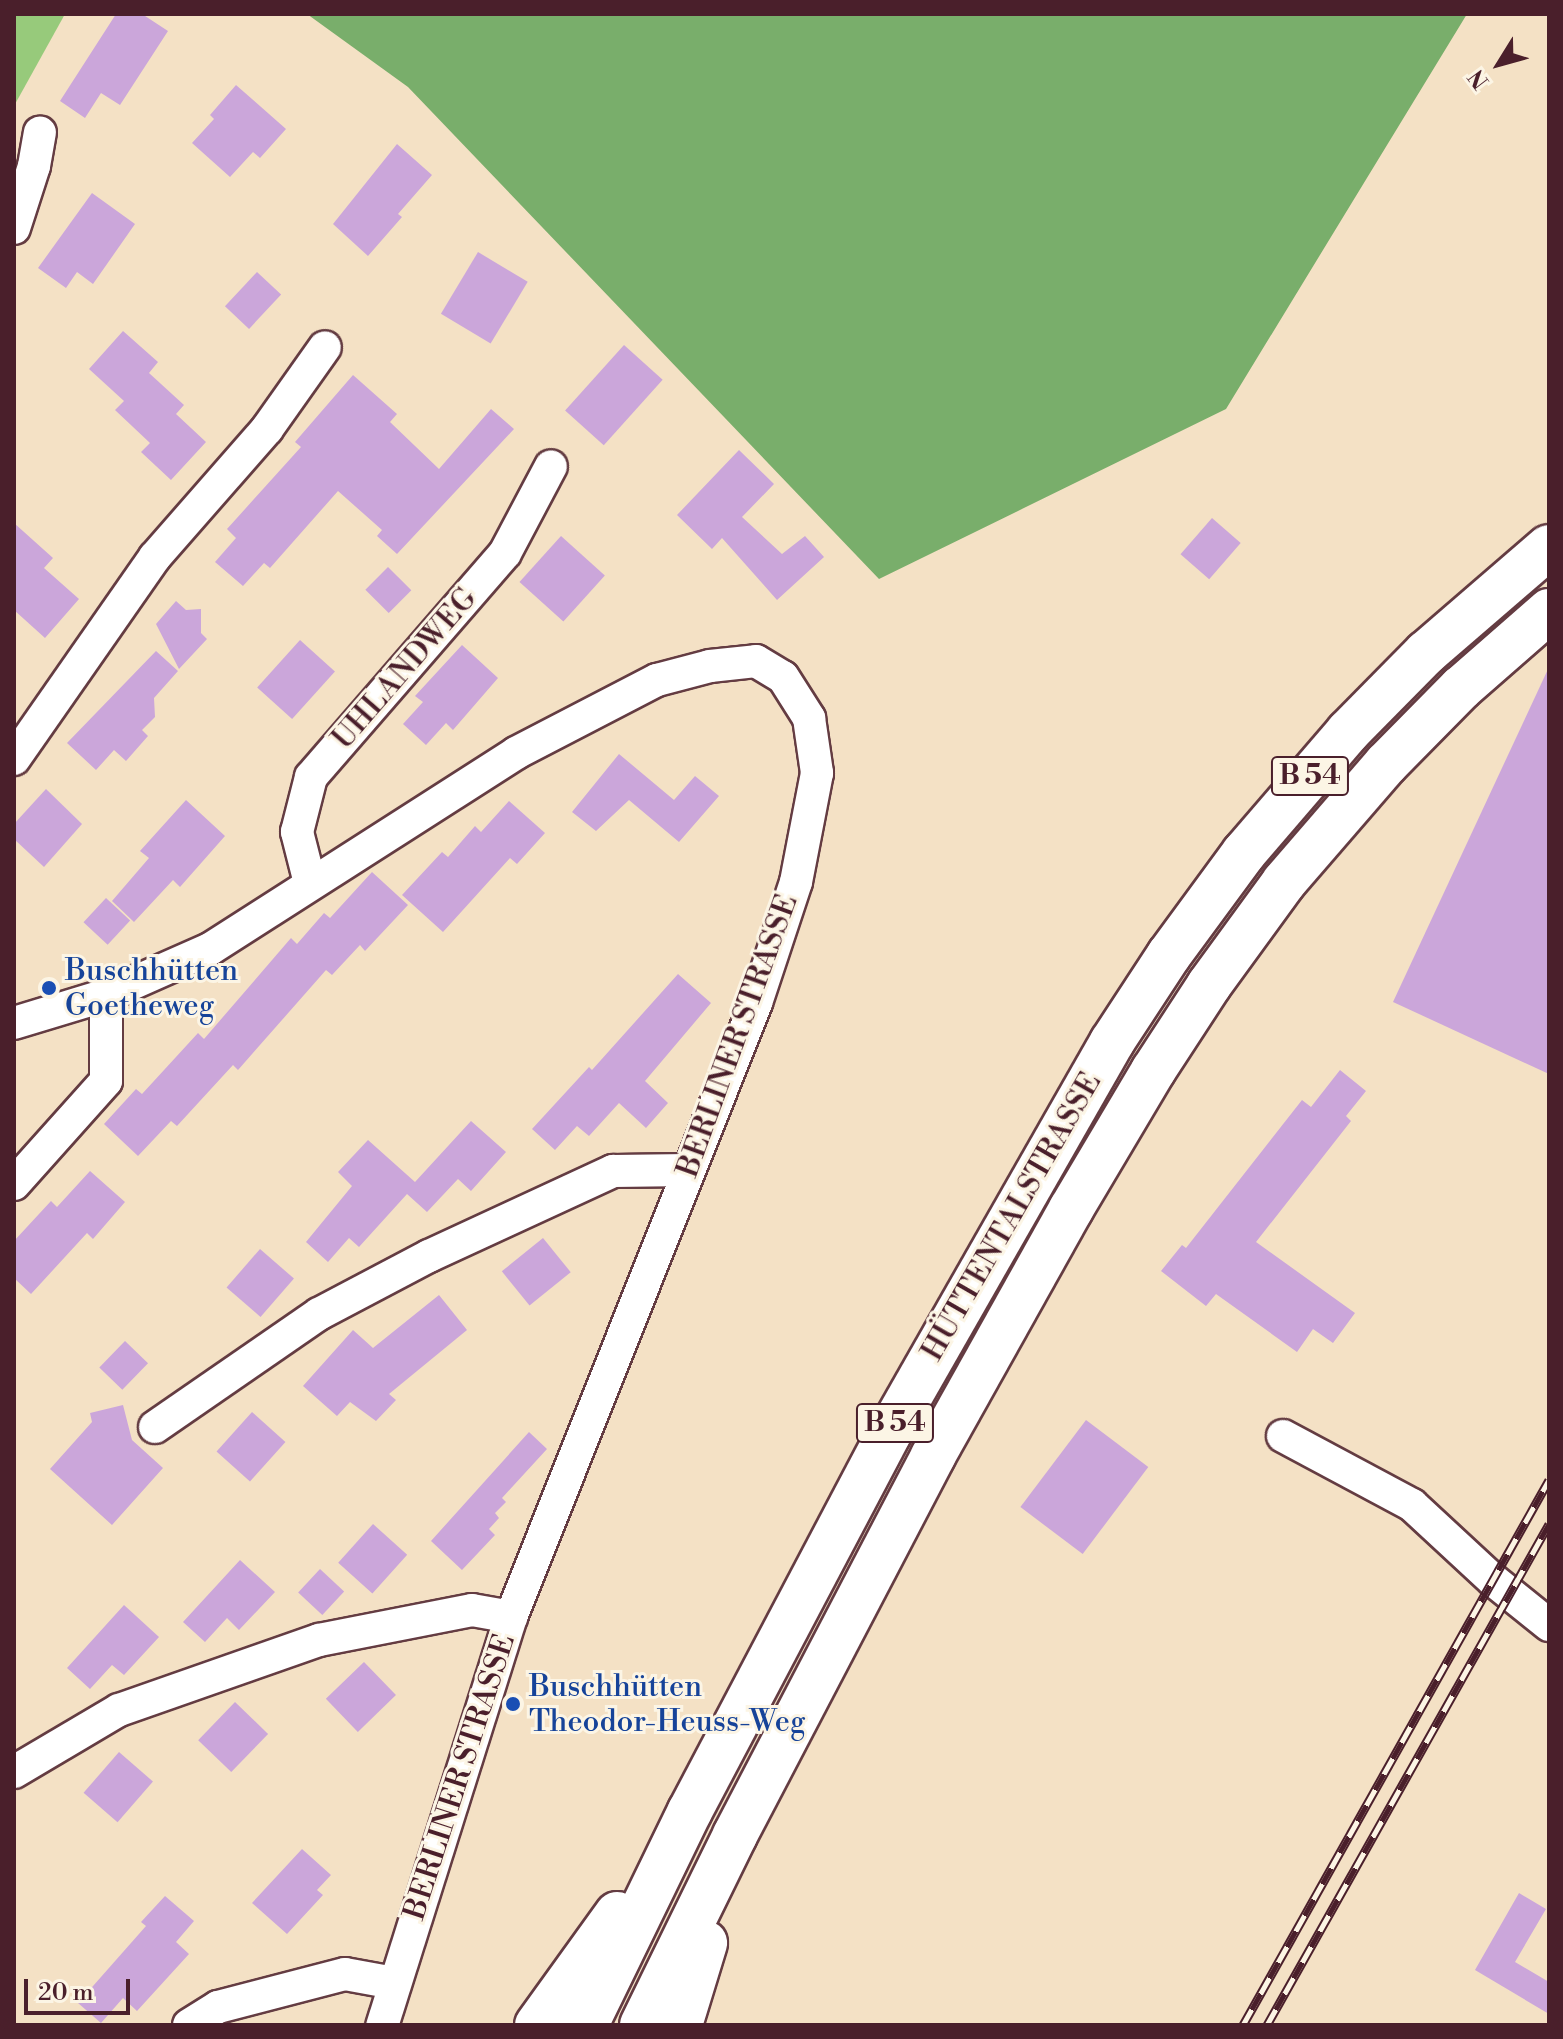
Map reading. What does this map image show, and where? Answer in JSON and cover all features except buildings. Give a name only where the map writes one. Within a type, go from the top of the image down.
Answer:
[{"type":"highway","name":"HÜTTENTALSTRASSE","points":[[586,2025],[690,1811],[889,1433],[1026,1187],[1169,955],[1244,853],[1348,732],[1426,653],[1549,547]]},
{"type":"highway","name":"HÜTTENTALSTRASSE","points":[[642,2025],[735,1835],[933,1456],[1071,1209],[1209,985],[1284,882],[1386,764],[1461,688],[1549,611]]},
{"type":"highway","points":[[537,2025],[690,1811]]},
{"type":"highway","points":[[680,2025],[735,1835]]},
{"type":"street","points":[[14,228],[34,166],[40,133]]},
{"type":"street","points":[[14,759],[155,557],[267,429],[325,347]]},
{"type":"street","name":"UHLANDWEG","points":[[310,883],[297,832],[311,777],[505,553],[551,466]]},
{"type":"street","name":"BERLINER STRASSE","points":[[14,1023],[106,995],[210,949],[516,753],[657,680],[710,666],[756,661],[783,677],[809,718],[817,773],[796,882],[756,1003],[511,1617],[382,2025]]},
{"type":"street","points":[[14,1184],[106,1081],[106,995]]},
{"type":"street","points":[[155,1427],[319,1314],[429,1256],[613,1171],[689,1170]]},
{"type":"street","points":[[1283,1436],[1412,1505],[1493,1580],[1549,1625]]},
{"type":"street","points":[[14,1772],[119,1710],[319,1640],[472,1610],[511,1617]]},
{"type":"street","points":[[189,2025],[218,2007],[345,1974],[394,1983]]},
{"type":"green space","points":[[14,14],[65,14],[14,106]]},
{"type":"green space","points":[[307,14],[1467,14],[1226,409],[879,579],[408,87]]},
{"type":"railway","points":[[1243,2025],[1549,1480]]},
{"type":"railway","points":[[1267,2025],[1549,1524]]},
{"type":"place","name":"Buschhütten Goetheweg","points":[[49,988]]},
{"type":"place","name":"Buschhütten Theodor-Heuss-Weg","points":[[513,1704]]}]
